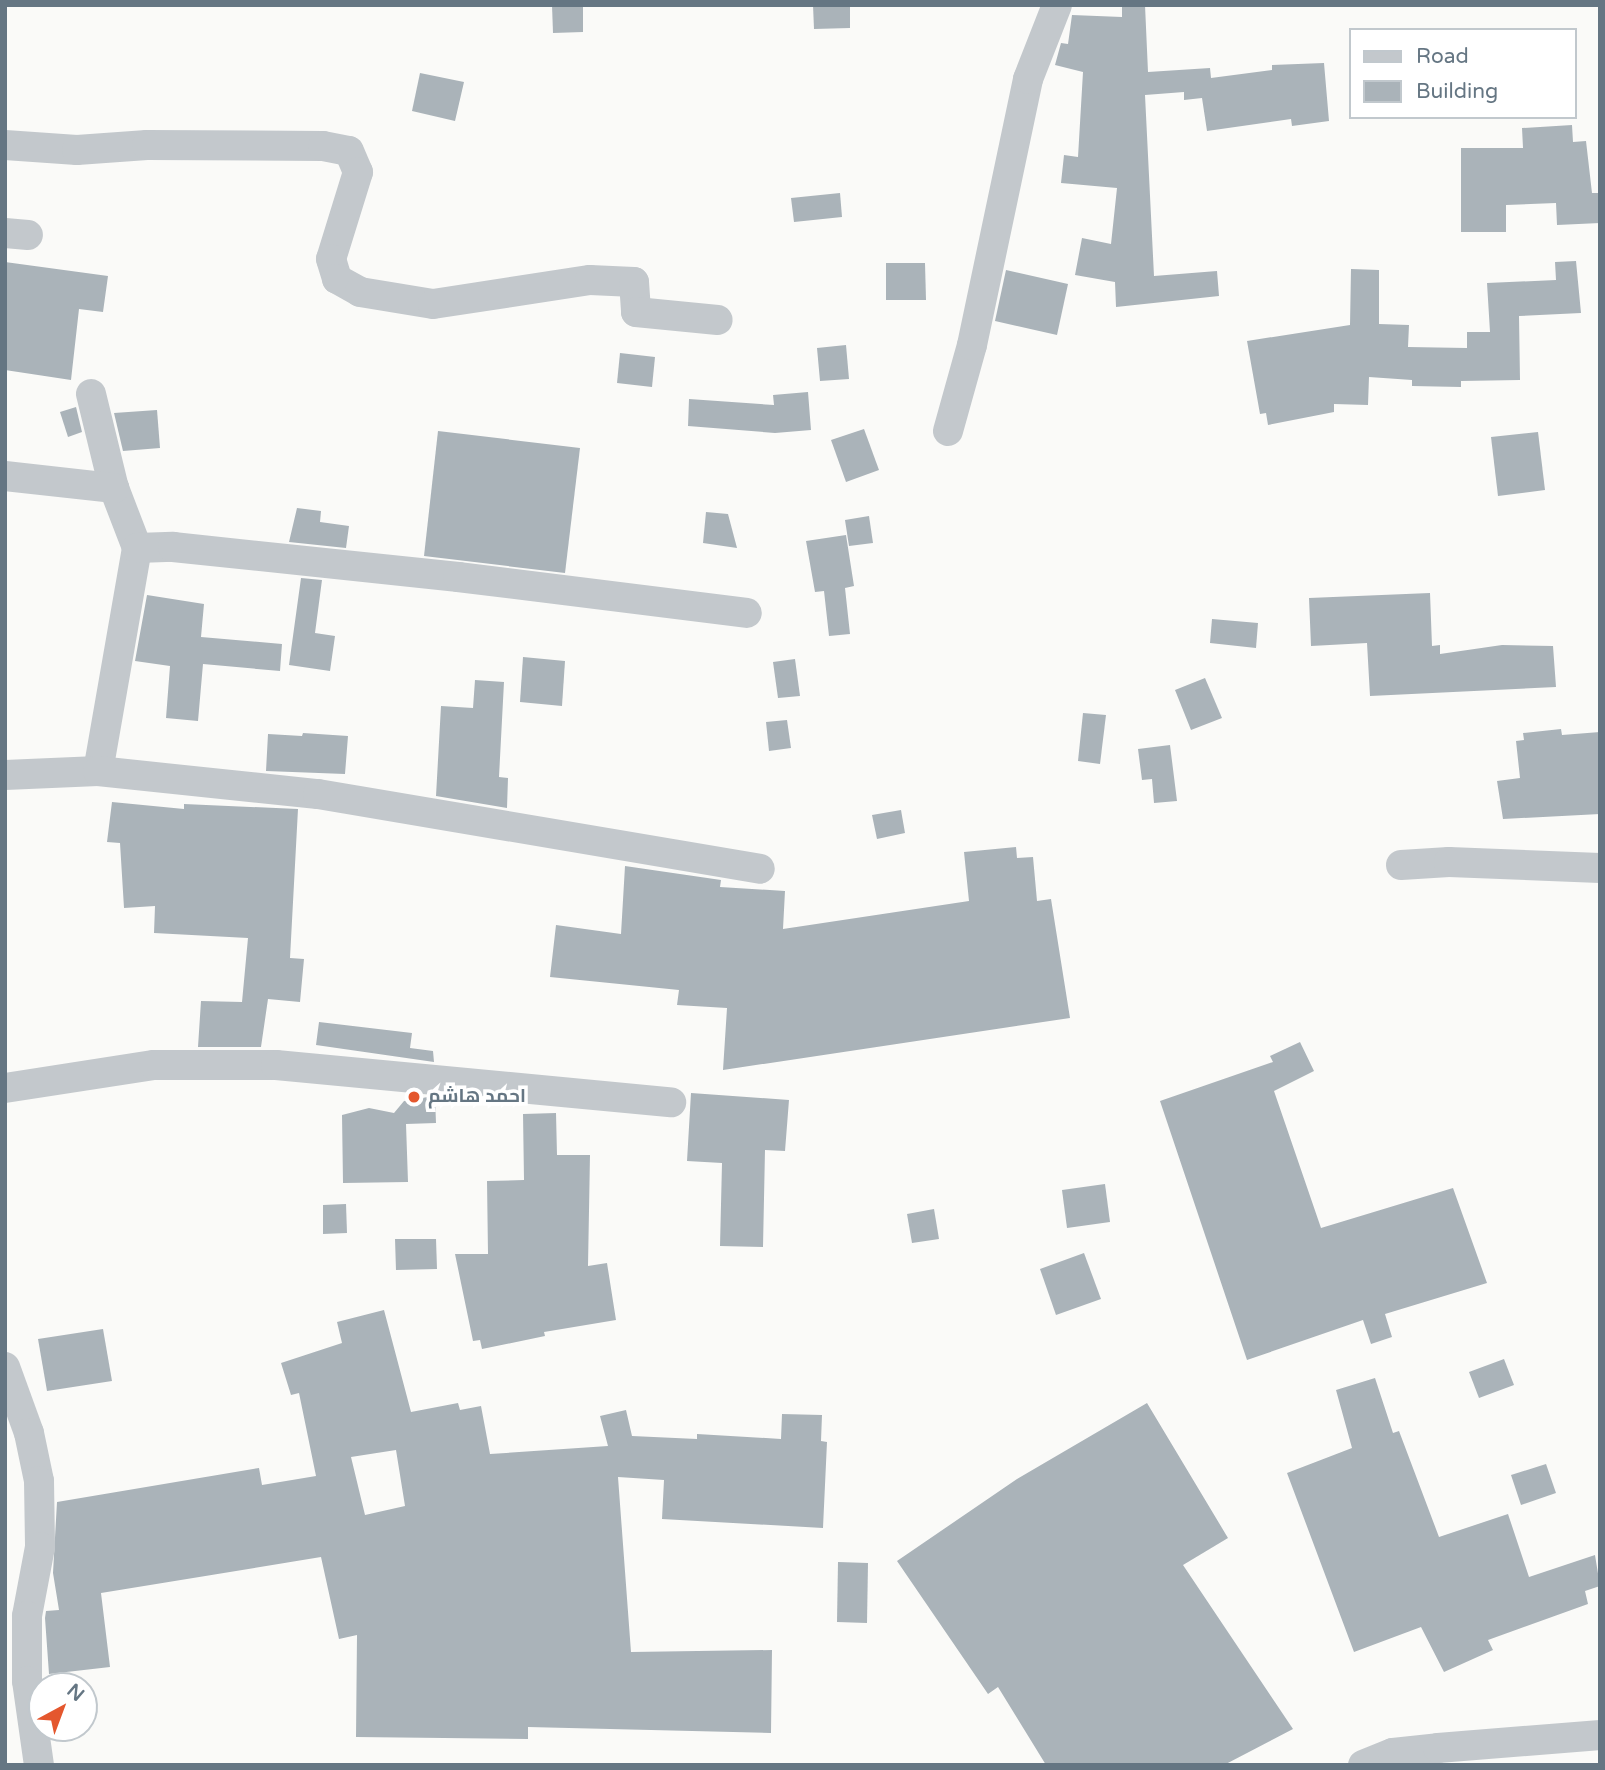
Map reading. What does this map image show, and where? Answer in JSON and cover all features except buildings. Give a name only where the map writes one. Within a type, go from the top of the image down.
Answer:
[{"type":"street","points":[[948,431],[972,345],[1028,79],[1058,5]]},
{"type":"street","points":[[5,145],[77,150],[147,145],[323,146],[349,150],[358,172],[331,259],[337,279],[360,292],[433,304],[590,280],[634,282],[636,312],[718,320]]},
{"type":"street","points":[[91,394],[114,488],[137,548],[99,771]]},
{"type":"street","points":[[5,476],[114,488]]},
{"type":"street","points":[[137,548],[173,547],[458,576],[747,613]]},
{"type":"street","points":[[5,775],[99,771],[318,794],[760,869]]},
{"type":"street","points":[[1401,865],[1449,862],[1600,869]]},
{"type":"street","points":[[5,1088],[154,1065],[250,1065],[671,1102]]},
{"type":"street","points":[[5,1367],[29,1433],[39,1482],[40,1547],[27,1616],[27,1681],[39,1765]]},
{"type":"street","points":[[1363,1765],[1416,1751],[1600,1735]]},
{"type":"place","name":"احمد هاشم","points":[[414,1097]]}]
